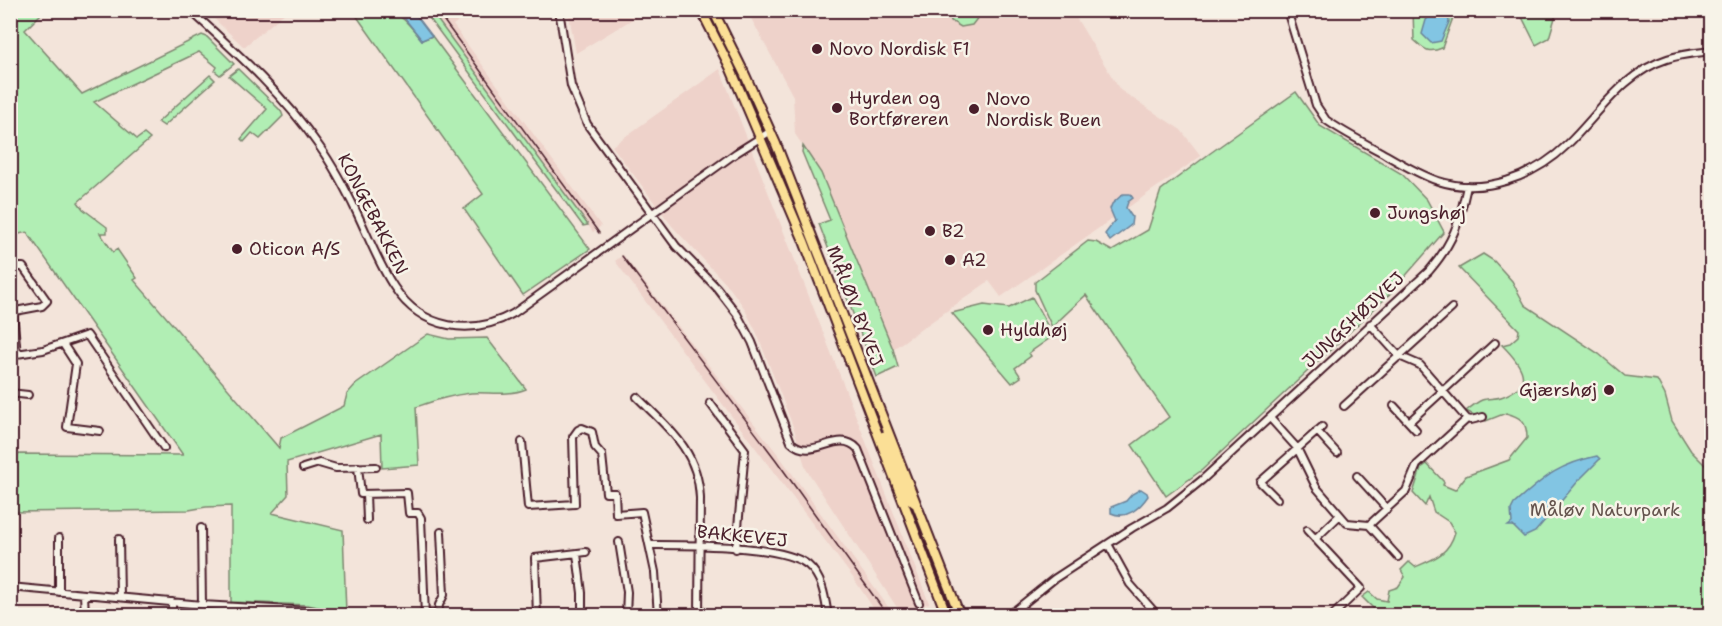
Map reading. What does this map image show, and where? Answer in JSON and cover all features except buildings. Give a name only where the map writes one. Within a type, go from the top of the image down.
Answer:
[{"type":"main road","name":"MÅLØV BYVEJ","points":[[701,10],[730,67],[760,137],[804,241],[864,398],[960,615]]},
{"type":"main road","name":"MÅLØV BYVEJ","points":[[713,10],[771,131],[911,502],[947,615]]},
{"type":"street","name":"KONGEBAKKEN","points":[[190,10],[272,89],[309,131],[351,199],[395,289],[412,307],[434,321],[463,327],[482,326],[503,320],[771,131]]},
{"type":"street","points":[[559,10],[568,73],[581,112],[596,138],[676,246],[717,288],[742,321],[791,442],[798,448],[806,450],[845,441],[858,449],[919,603]]},
{"type":"street","points":[[1287,10],[1316,105],[1326,120],[1420,174],[1440,182],[1467,186],[1502,183],[1522,176],[1540,166],[1569,143],[1636,74],[1650,65],[1671,57],[1712,51]]},
{"type":"street","name":"JUNGSHØJVEJ","points":[[1008,615],[1054,579],[1180,499],[1429,271],[1445,251],[1456,228],[1467,186]]},
{"type":"street","points":[[10,267],[23,267],[47,301],[42,306],[12,312],[14,355],[63,345],[87,335],[164,448]]},
{"type":"street","points":[[1344,406],[1452,308]]},
{"type":"street","points":[[1370,324],[1399,356],[1420,365],[1467,419],[1484,417]]},
{"type":"street","points":[[1409,422],[1495,343]]},
{"type":"street","points":[[63,345],[76,364],[68,427],[100,430]]},
{"type":"street","points":[[10,393],[28,395]]},
{"type":"street","points":[[637,397],[681,441],[694,465],[700,488],[699,615]]},
{"type":"street","points":[[710,403],[745,450],[736,549]]},
{"type":"street","points":[[1394,406],[1416,430]]},
{"type":"street","points":[[1270,418],[1298,448],[1316,488],[1347,523],[1369,525],[1398,557]]},
{"type":"street","points":[[1369,525],[1406,491],[1417,465],[1467,419]]},
{"type":"street","points":[[522,442],[528,507],[575,504],[573,437],[578,430],[586,428],[592,432],[595,447],[602,455],[606,493],[615,493],[616,514],[642,512],[655,572],[658,615]]},
{"type":"street","points":[[1277,500],[1260,482],[1319,429],[1337,453]]},
{"type":"street","points":[[303,468],[319,463],[336,468],[376,467]]},
{"type":"street","points":[[358,467],[361,494],[407,493],[409,513],[418,513],[422,518],[425,615],[438,614],[439,604],[444,595],[441,532]]},
{"type":"street","points":[[1357,476],[1387,509]]},
{"type":"street","points":[[366,494],[368,520]]},
{"type":"street","points":[[1315,538],[1340,515]]},
{"type":"street","points":[[201,528],[202,605]]},
{"type":"street","points":[[1307,530],[1361,588],[1332,615]]},
{"type":"street","points":[[59,538],[60,592]]},
{"type":"street","points":[[119,539],[120,597]]},
{"type":"street","points":[[619,542],[627,592],[626,615]]},
{"type":"street","points":[[1108,544],[1130,584],[1158,615]]},
{"type":"street","name":"BAKKEVEJ","points":[[650,545],[699,545],[787,554],[808,566],[819,579],[828,615]]},
{"type":"street","points":[[537,615],[535,558],[586,552]]},
{"type":"street","points":[[577,554],[582,615]]},
{"type":"street","points":[[10,587],[337,615]]},
{"type":"street","points":[[84,594],[85,615]]},
{"type":"street","points":[[172,602],[172,615]]},
{"type":"shaded area","points":[[568,10],[646,10],[646,11],[576,53]]},
{"type":"shaded area","points":[[206,11],[287,11],[244,47]]},
{"type":"shaded area","points":[[431,11],[472,11],[453,25],[601,226],[593,232]]},
{"type":"shaded area","points":[[747,11],[1072,11],[1120,90],[1181,130],[1201,156],[1001,297],[989,281],[893,349],[821,173],[795,134],[793,96]]},
{"type":"shaded area","points":[[720,69],[929,603],[907,612],[896,606],[806,469],[794,429],[756,331],[743,306],[729,287],[672,226],[612,146]]},
{"type":"shaded area","points":[[623,255],[780,457],[894,615],[878,615],[854,579],[615,261]]},
{"type":"green space","points":[[980,10],[979,16],[972,25],[961,27],[951,21],[948,11]]},
{"type":"green space","points":[[11,11],[44,11],[25,30],[82,94],[202,35],[207,37],[234,64],[220,75],[215,71],[217,67],[199,52],[94,102],[137,139],[144,134],[150,139],[78,202],[83,209],[107,227],[107,233],[100,233],[113,252],[117,249],[137,278],[134,280],[279,448],[281,438],[344,406],[347,394],[355,385],[428,334],[449,339],[487,338],[526,389],[506,393],[464,394],[416,407],[419,465],[382,468],[381,434],[287,462],[288,495],[272,513],[343,530],[346,613],[308,605],[231,602],[231,506],[189,510],[11,512],[11,454],[183,455],[27,232],[11,236]]},
{"type":"green space","points":[[353,11],[393,13],[405,21],[422,40],[432,36],[590,249],[523,295],[464,209],[483,194]]},
{"type":"green space","points":[[424,11],[431,11],[588,225],[583,226]]},
{"type":"green space","points":[[1413,11],[1450,11],[1454,15],[1442,48],[1427,50],[1414,40]]},
{"type":"green space","points":[[1519,11],[1557,11],[1549,38],[1536,45]]},
{"type":"green space","points":[[238,69],[281,111],[283,116],[260,139],[252,133],[244,142],[241,139],[267,109],[229,76]]},
{"type":"green space","points":[[210,75],[215,80],[164,126],[158,122]]},
{"type":"green space","points":[[1296,92],[1320,126],[1402,174],[1427,200],[1444,232],[1387,297],[1202,470],[1166,496],[1132,445],[1169,417],[1086,295],[1052,327],[1035,290],[1035,282],[1088,241],[1096,242],[1112,251],[1148,230],[1161,190]]},
{"type":"green space","points":[[803,146],[821,173],[893,349],[898,367],[877,377],[819,224],[830,220],[802,152]]},
{"type":"green space","name":"Måløv Naturpark","points":[[1483,254],[1494,261],[1512,281],[1525,305],[1599,354],[1625,376],[1657,380],[1665,395],[1672,421],[1691,451],[1711,471],[1711,615],[1380,615],[1362,597],[1369,592],[1377,599],[1387,601],[1389,590],[1398,587],[1405,577],[1401,570],[1409,562],[1415,567],[1434,558],[1449,546],[1455,532],[1449,522],[1434,512],[1429,497],[1425,506],[1413,493],[1421,468],[1427,464],[1444,482],[1443,485],[1455,490],[1466,476],[1509,460],[1527,438],[1524,424],[1516,416],[1506,413],[1486,421],[1466,411],[1482,400],[1499,398],[1512,392],[1522,380],[1520,367],[1502,345],[1510,343],[1518,336],[1519,330],[1459,268]]},
{"type":"green space","points":[[1032,297],[1053,336],[1029,353],[1031,356],[1015,368],[1021,377],[1012,383],[952,313],[984,305],[1009,308]]},
{"type":"water","points":[[394,11],[413,11],[432,36],[422,40],[405,19]]},
{"type":"water","points":[[1443,11],[1448,14],[1449,22],[1441,41],[1431,43],[1422,34],[1426,20],[1433,12]]},
{"type":"water","points":[[1123,194],[1130,194],[1133,198],[1128,202],[1126,208],[1132,217],[1131,225],[1110,241],[1105,234],[1115,221],[1110,209]]},
{"type":"water","points":[[1597,456],[1600,459],[1535,532],[1524,537],[1513,526],[1508,526],[1512,523],[1511,510],[1514,504],[1543,480],[1561,468]]},
{"type":"water","points":[[1141,489],[1148,496],[1137,509],[1122,515],[1111,513],[1111,507],[1126,501]]},
{"type":"tram line","points":[[436,10],[599,233]]},
{"type":"tram line","points":[[622,256],[776,460],[888,616]]},
{"type":"place","name":"Novo Nordisk F1","points":[[817,49]]},
{"type":"place","name":"Hyrden og Bortføreren","points":[[837,108]]},
{"type":"place","name":"Novo Nordisk Buen","points":[[974,109]]},
{"type":"place","name":"Jungshøj","points":[[1375,213]]},
{"type":"place","name":"B2","points":[[930,231]]},
{"type":"place","name":"Oticon A/S","points":[[237,249]]},
{"type":"place","name":"A2","points":[[950,260]]},
{"type":"place","name":"Hyldhøj","points":[[988,330]]},
{"type":"place","name":"Gjærshøj","points":[[1609,390]]}]
